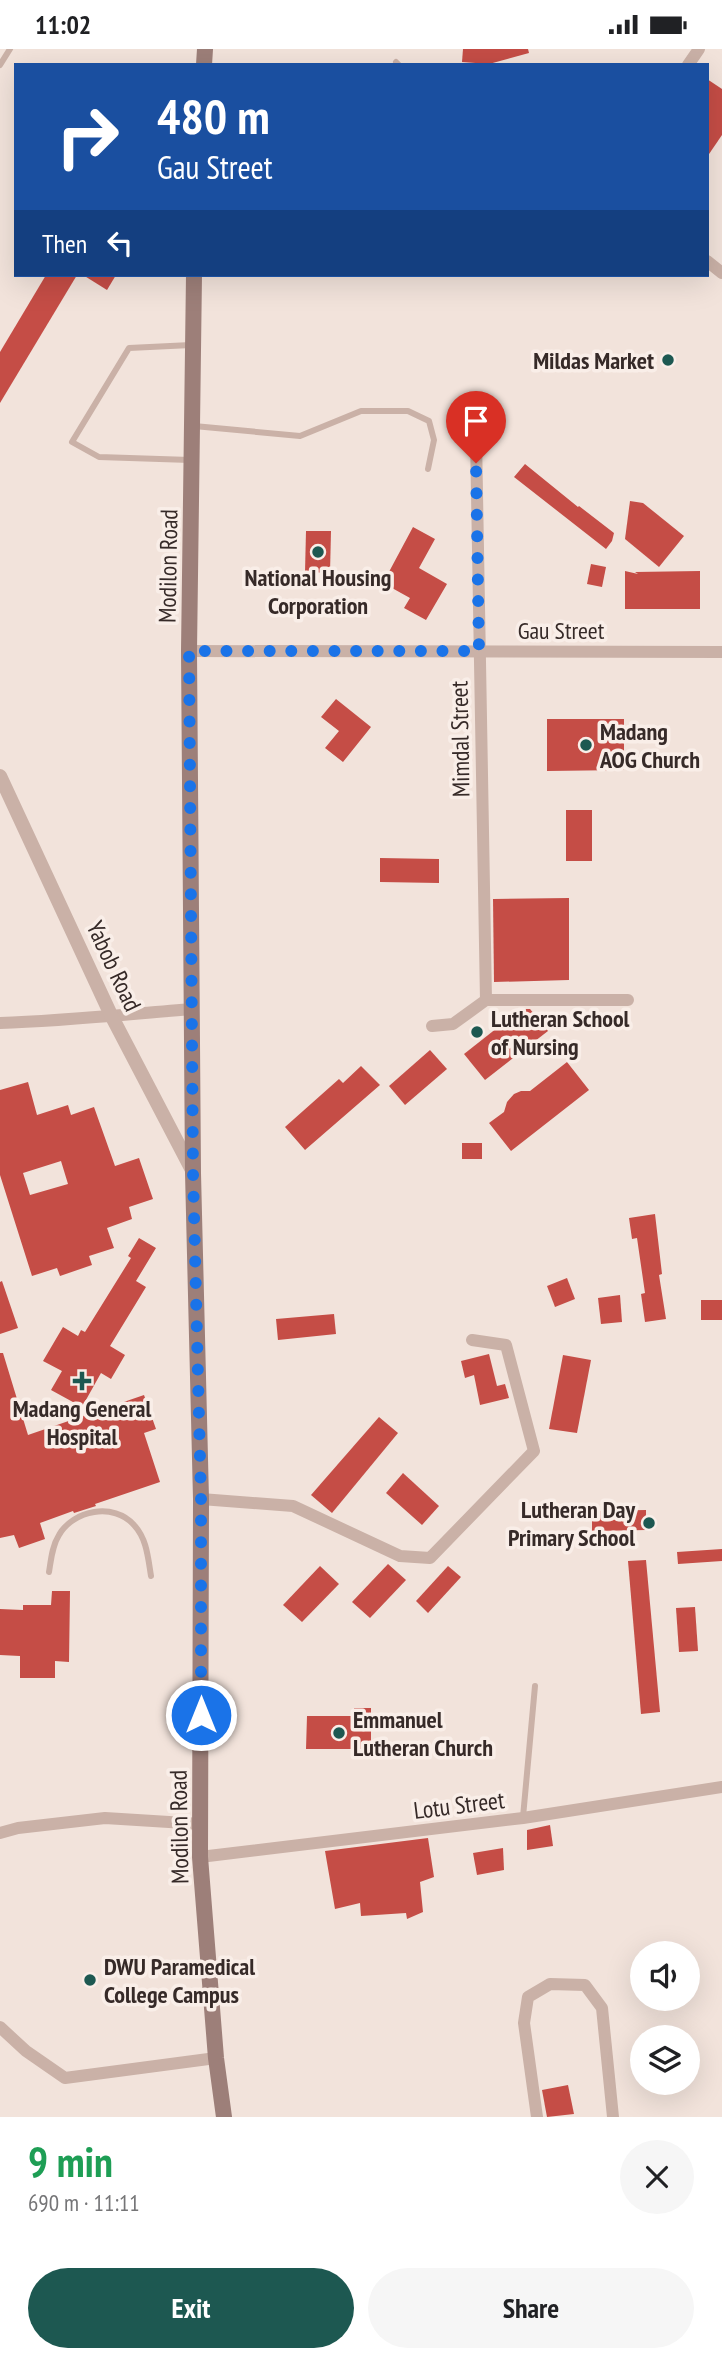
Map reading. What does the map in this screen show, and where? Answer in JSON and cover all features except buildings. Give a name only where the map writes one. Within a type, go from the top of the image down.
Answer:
[{"type":"main road","name":"Modilon Road","points":[[194,277],[189,651],[193,1173],[201,1499],[200,1857],[223,2117]]},
{"type":"street","name":"Mimdal Street","points":[[476,437],[486,1000]]},
{"type":"street","name":"Gau Street","points":[[189,651],[722,652]]},
{"type":"street","name":"Yabob Road","points":[[0,776],[111,1015],[193,1173]]},
{"type":"street","points":[[432,1026],[453,1024],[486,1000],[628,1000]]},
{"type":"street","points":[[0,1024],[84,1020],[111,1015],[193,1009]]},
{"type":"street","points":[[201,1499],[293,1506],[400,1556],[430,1558],[534,1451],[506,1345],[472,1341]]},
{"type":"street","name":"Lotu Street","points":[[200,1857],[523,1818],[722,1787]]},
{"type":"street","points":[[0,1833],[18,1828],[105,1818],[201,1824]]},
{"type":"street","points":[[537,2117],[524,2024],[528,1997],[550,1984],[585,1985],[602,2008],[613,2117]]},
{"type":"street","points":[[0,2027],[26,2051],[65,2078],[216,2058]]},
{"type":"lane","points":[[0,65],[10,49]]},
{"type":"lane","points":[[192,460],[99,457],[72,442],[129,348],[193,345]]},
{"type":"lane","points":[[192,425],[300,436],[361,411],[408,411],[429,421],[434,440],[428,469]]},
{"type":"lane","points":[[50,1572],[57,1536],[67,1524],[108,1510],[120,1514],[135,1525],[146,1545],[151,1577]]},
{"type":"lane","points":[[523,1818],[535,1686]]},
{"type":"place","name":"Mildas Market","points":[[668,360]]},
{"type":"place","name":"National Housing Corporation","points":[[318,552]]},
{"type":"place","name":"Madang AOG Church","points":[[586,745]]},
{"type":"place","name":"Lutheran School of Nursing","points":[[477,1032]]},
{"type":"place","name":"Madang General Hospital","points":[[82,1381]]},
{"type":"place","name":"Lutheran Day Primary School","points":[[649,1523]]},
{"type":"place","name":"Emmanuel Lutheran Church","points":[[339,1733]]},
{"type":"place","name":"DWU Paramedical College Campus","points":[[90,1980]]},
{"type":"route","points":[[201,1715],[201,1499],[193,1173],[189,651],[479,651],[476,463]]}]
